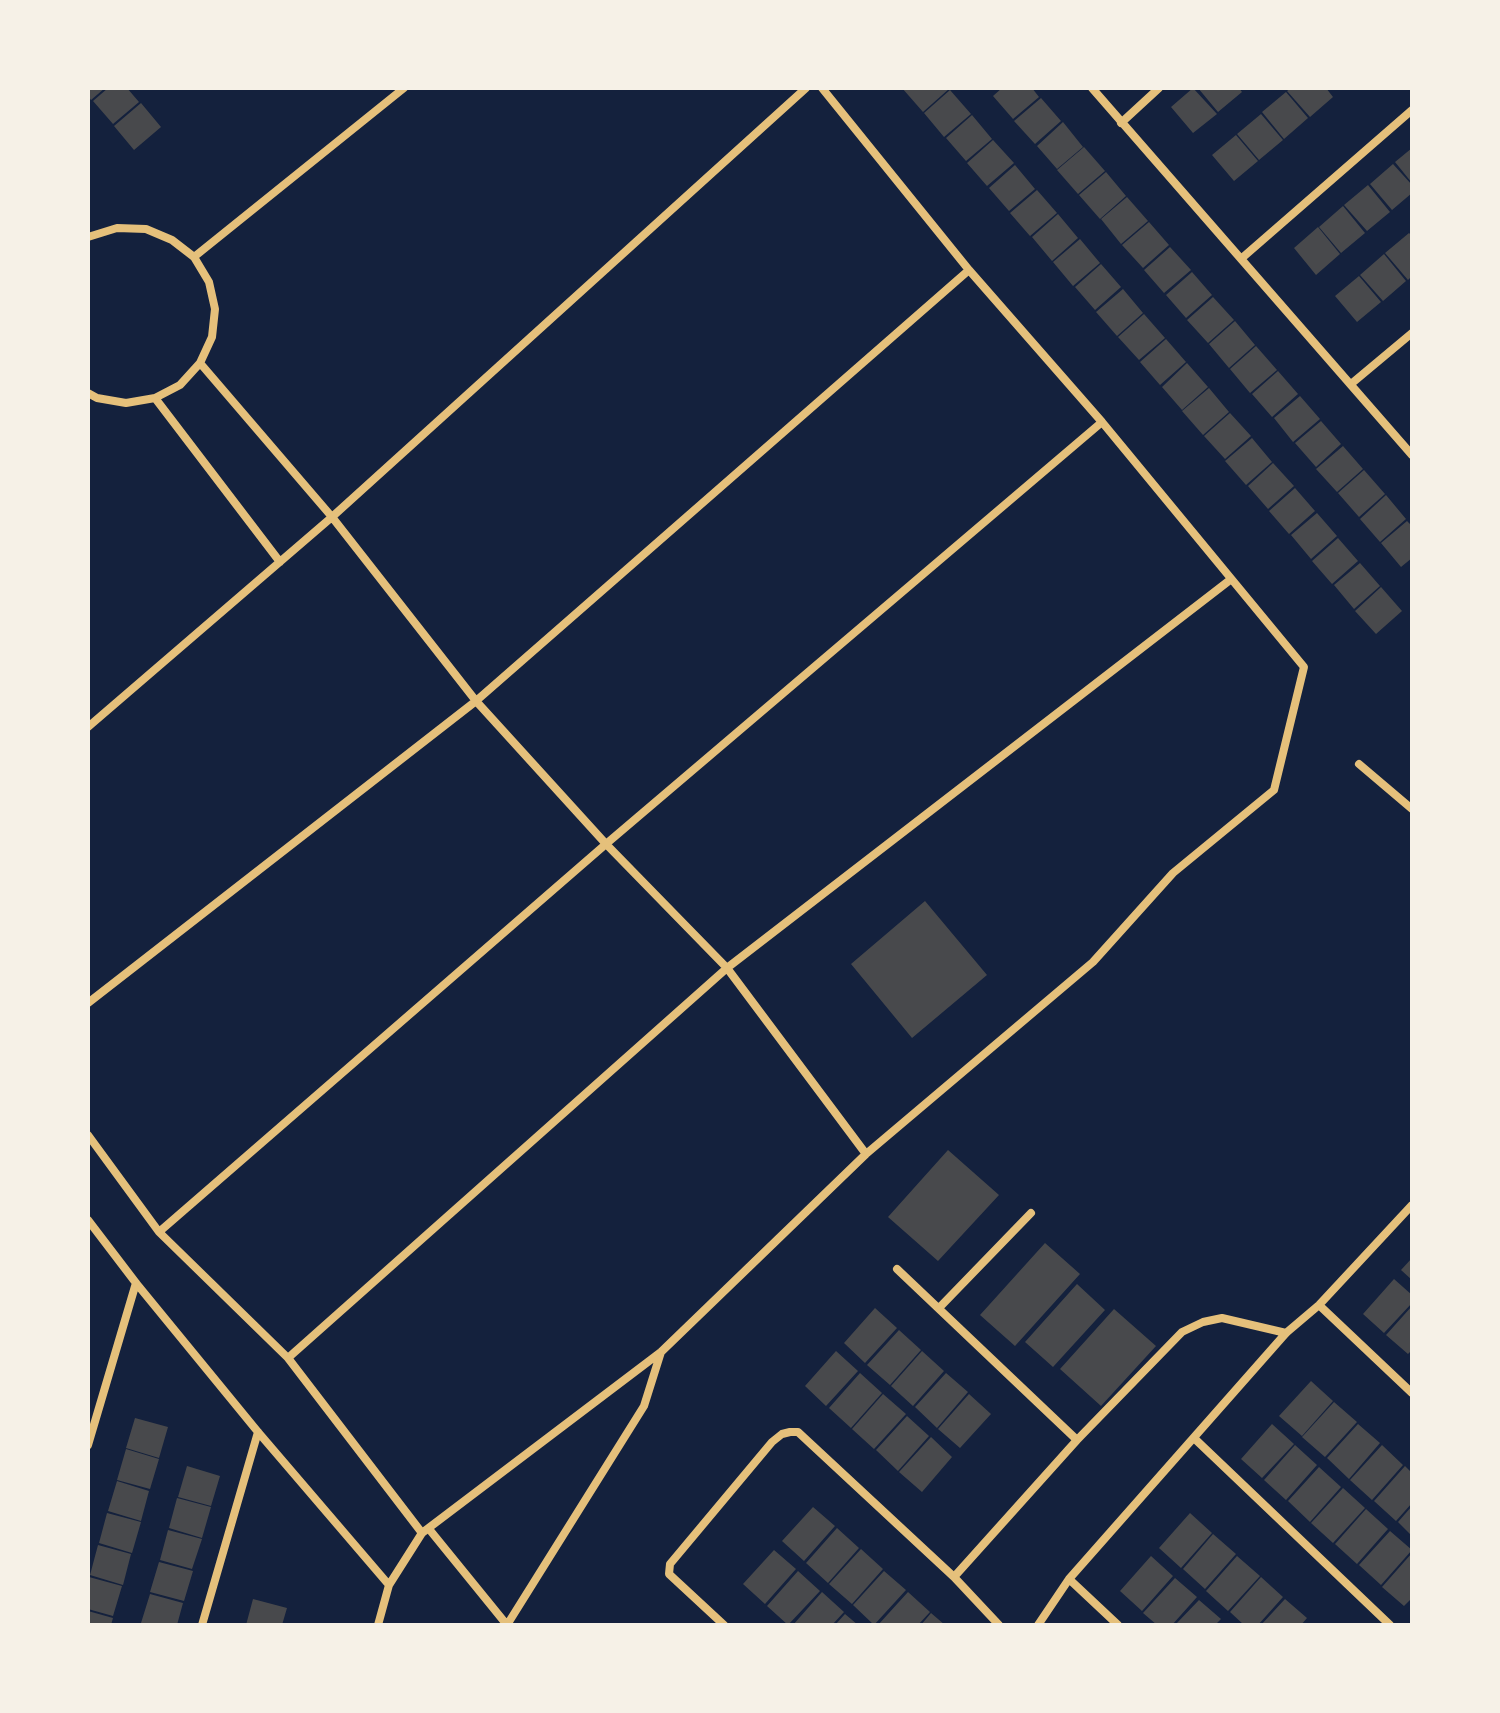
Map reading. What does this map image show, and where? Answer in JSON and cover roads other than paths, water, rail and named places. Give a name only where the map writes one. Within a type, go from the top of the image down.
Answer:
[{"type":"street","points":[[194,257],[404,88]]},
{"type":"street","points":[[88,727],[332,517],[806,88]]},
{"type":"street","points":[[378,1625],[389,1585],[426,1531],[661,1352],[866,1154],[1093,962],[1173,873],[1274,790],[1304,667],[1102,422],[969,270],[822,88]]},
{"type":"street","points":[[1092,88],[1412,455]]},
{"type":"street","points":[[1121,123],[1159,88]]},
{"type":"street","points":[[1242,258],[1412,110]]},
{"type":"street","points":[[88,393],[97,398],[126,403],[155,398],[180,385],[200,363],[212,337],[215,309],[209,282],[194,257],[172,240],[146,229],[117,228],[89,236]]},
{"type":"street","points":[[88,1003],[476,701],[969,270]]},
{"type":"street","points":[[1351,384],[1412,333]]},
{"type":"street","points":[[200,363],[332,517],[476,701],[606,844],[727,968],[866,1154]]},
{"type":"street","points":[[155,398],[280,562]]},
{"type":"street","points":[[159,1232],[606,844],[1102,422]]},
{"type":"street","points":[[288,1358],[727,968],[1230,580]]},
{"type":"street","points":[[1359,764],[1412,809]]},
{"type":"street","points":[[88,1135],[159,1232],[288,1358],[426,1531],[507,1625],[644,1406],[661,1352]]},
{"type":"street","points":[[1038,1625],[1069,1579],[1286,1333],[1319,1305],[1412,1205]]},
{"type":"street","points":[[939,1308],[1031,1213]]},
{"type":"street","points":[[88,1220],[258,1432],[389,1585]]},
{"type":"street","points":[[897,1269],[1077,1440]]},
{"type":"street","points":[[88,1445],[136,1283]]},
{"type":"street","points":[[1319,1305],[1412,1393]]},
{"type":"street","points":[[954,1577],[1077,1440],[1182,1332],[1203,1322],[1222,1318],[1286,1333]]},
{"type":"street","points":[[202,1625],[258,1432]]},
{"type":"street","points":[[724,1625],[669,1574],[670,1564],[772,1442],[790,1432],[798,1432],[954,1577],[999,1625]]},
{"type":"street","points":[[1195,1439],[1390,1625]]},
{"type":"street","points":[[1069,1579],[1118,1625]]}]
